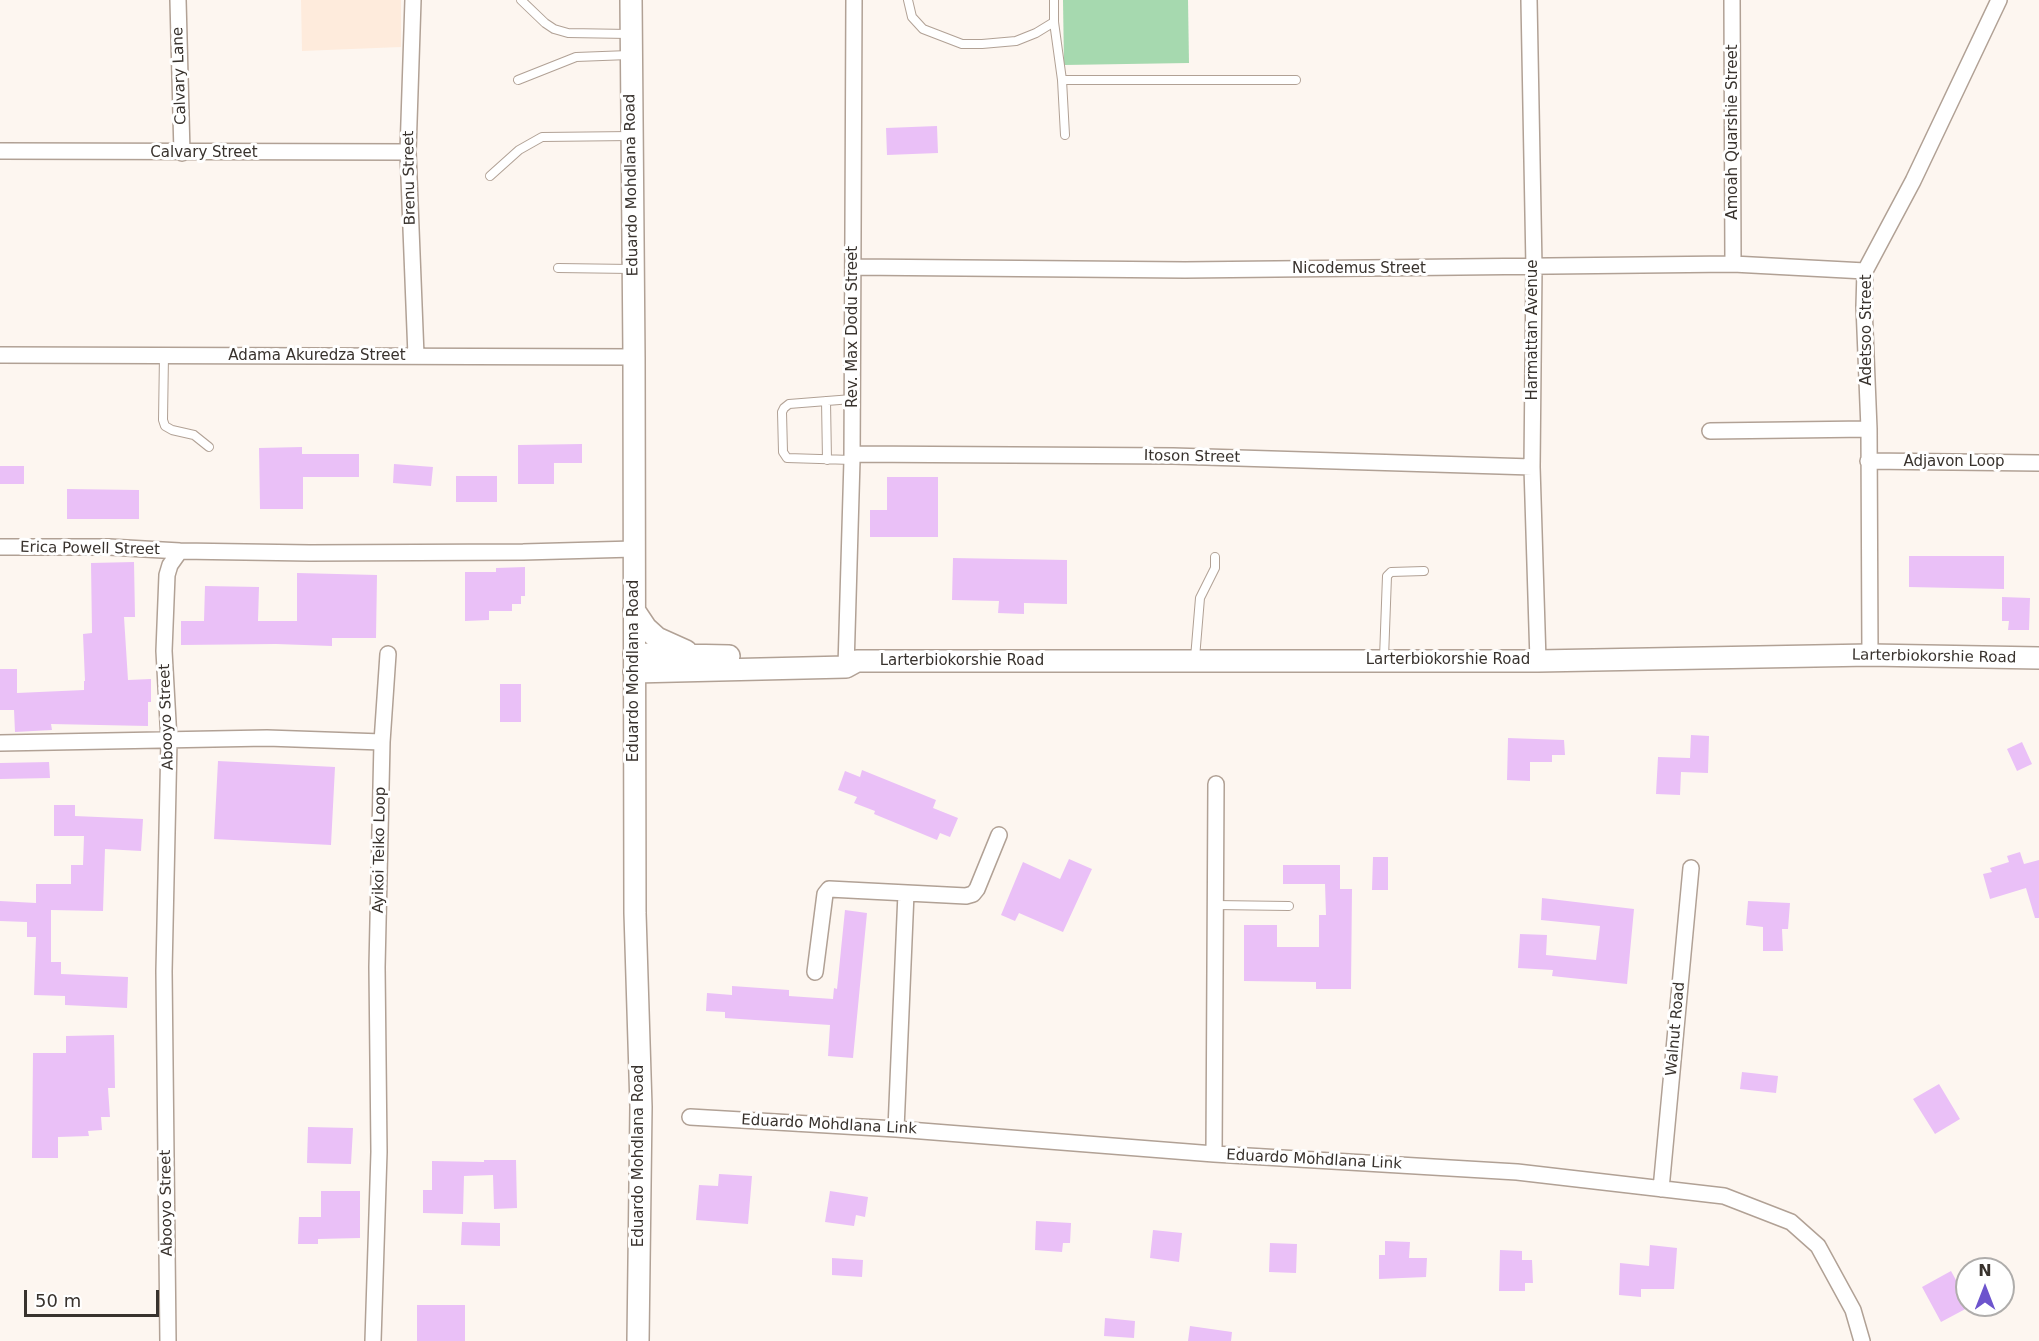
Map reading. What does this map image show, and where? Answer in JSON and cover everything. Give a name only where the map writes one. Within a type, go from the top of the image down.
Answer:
[{"type":"street","name":"Calvary Lane","points":[[178,0],[182,153]]},
{"type":"street","name":"Brenu Street","points":[[413,0],[408,152],[416,356]]},
{"type":"street","name":"Eduardo Mohdlana Road","points":[[631,0],[635,913],[640,1107],[638,1341]]},
{"type":"street","name":"Rev. Max Dodu Street","points":[[850,661],[854,0]]},
{"type":"street","name":"Harmattan Avenue","points":[[1529,0],[1534,267],[1533,467],[1538,661]]},
{"type":"street","name":"Amoah Quarshie Street","points":[[1732,0],[1733,264]]},
{"type":"street","name":"Adetsoo Street","points":[[1870,655],[1869,429],[1864,306],[1865,271],[1913,181],[1999,0]]},
{"type":"street","name":"Calvary Street","points":[[0,151],[408,152]]},
{"type":"street","name":"Nicodemus Street","points":[[853,267],[1185,270],[1733,264],[1865,271]]},
{"type":"street","name":"Adama Akuredza Street","points":[[0,355],[634,357]]},
{"type":"street","points":[[1710,431],[1869,429]]},
{"type":"street","name":"Itoson Street","points":[[852,458],[1173,456],[1533,467]]},
{"type":"street","name":"Adjavon Loop","points":[[1868,461],[2039,463]]},
{"type":"street","name":"Erica Powell Street","points":[[0,547],[139,548],[180,551]]},
{"type":"street","points":[[180,551],[523,552],[634,549]]},
{"type":"street","name":"Abooyo Street","points":[[168,1341],[164,972],[170,740],[164,651],[166,593],[170,565],[180,551]]},
{"type":"street","points":[[634,610],[646,628],[657,638],[695,655]]},
{"type":"street","name":"Ayikoi Teiko Loop","points":[[374,1341],[380,1152],[377,967],[382,742],[388,654]]},
{"type":"street","name":"Larterbiokorshie Road","points":[[634,663],[695,655],[850,661],[1538,661],[1870,655],[2039,658]]},
{"type":"street","name":"Larterbiokorshie Road","points":[[634,663],[673,671],[850,661]]},
{"type":"street","points":[[635,699],[654,680],[673,671]]},
{"type":"street","points":[[0,743],[267,738],[382,742]]},
{"type":"street","points":[[1214,1154],[1216,784]]},
{"type":"street","points":[[815,972],[825,894],[829,889],[966,896],[973,894],[999,836]]},
{"type":"street","name":"Walnut Road","points":[[1661,1189],[1691,868]]},
{"type":"street","points":[[896,1128],[906,893]]},
{"type":"street","name":"Eduardo Mohdlana Link","points":[[690,1117],[896,1128],[1214,1154],[1517,1172],[1724,1196],[1791,1222],[1818,1246],[1853,1310],[1862,1341]]},
{"type":"lane","points":[[521,0],[554,29],[630,44]]},
{"type":"lane","points":[[908,0],[912,17],[923,29],[962,44],[1016,41],[1054,22]]},
{"type":"lane","points":[[1054,0],[1065,135]]},
{"type":"lane","points":[[518,80],[576,57],[630,44]]},
{"type":"lane","points":[[1062,80],[1296,80]]},
{"type":"lane","points":[[490,176],[519,150],[542,137],[631,136]]},
{"type":"lane","points":[[558,268],[633,269]]},
{"type":"lane","points":[[164,355],[165,426],[194,435],[209,447]]},
{"type":"lane","points":[[852,399],[789,404],[784,408],[782,422],[783,452],[787,458],[827,460],[852,458]]},
{"type":"lane","points":[[826,401],[827,460]]},
{"type":"lane","points":[[1195,660],[1200,598],[1215,568],[1215,556]]},
{"type":"lane","points":[[1384,660],[1387,576],[1391,572],[1424,571]]},
{"type":"lane","points":[[1215,905],[1289,906]]},
{"type":"shaded area","points":[[301,0],[401,0],[401,47],[302,51]]},
{"type":"green space","points":[[1063,0],[1188,0],[1189,63],[1064,65]]},
{"type":"building","points":[[937,126],[938,153],[887,155],[886,128]]},
{"type":"building","points":[[582,444],[582,463],[554,463],[554,484],[518,484],[518,445]]},
{"type":"building","points":[[302,447],[302,454],[359,454],[359,477],[303,477],[303,509],[260,509],[259,448]]},
{"type":"building","points":[[394,464],[433,467],[431,486],[393,483]]},
{"type":"building","points":[[0,466],[24,466],[24,484],[0,484]]},
{"type":"building","points":[[456,476],[497,476],[497,502],[456,502]]},
{"type":"building","points":[[887,477],[938,477],[938,537],[870,537],[870,510],[887,510]]},
{"type":"building","points":[[67,489],[139,490],[139,519],[67,519]]},
{"type":"building","points":[[1909,556],[2004,556],[2004,589],[1909,587]]},
{"type":"building","points":[[953,558],[1067,560],[1067,604],[1024,603],[1024,614],[998,613],[999,601],[952,600]]},
{"type":"building","points":[[134,562],[135,617],[124,617],[128,680],[151,679],[148,726],[51,724],[52,730],[15,732],[14,710],[0,710],[0,669],[17,669],[17,693],[84,690],[83,634],[92,633],[91,563]]},
{"type":"building","points":[[525,567],[525,596],[521,596],[521,604],[512,604],[512,611],[489,611],[489,620],[465,621],[465,572],[496,572],[496,568]]},
{"type":"building","points":[[297,573],[377,575],[376,638],[332,638],[332,646],[181,645],[181,621],[204,621],[205,586],[259,587],[258,621],[297,621]]},
{"type":"building","points":[[2002,597],[2030,598],[2029,630],[2008,630],[2009,621],[2002,621]]},
{"type":"building","points":[[500,684],[521,684],[521,722],[500,722]]},
{"type":"building","points":[[1691,735],[1709,736],[1708,773],[1681,772],[1680,795],[1656,794],[1658,757],[1690,758]]},
{"type":"building","points":[[1508,738],[1564,740],[1565,755],[1552,755],[1552,762],[1530,762],[1530,781],[1507,780]]},
{"type":"building","points":[[2022,742],[2032,764],[2017,771],[2007,749]]},
{"type":"building","points":[[218,761],[335,767],[331,845],[214,839]]},
{"type":"building","points":[[49,762],[50,778],[0,779],[0,763]]},
{"type":"building","points":[[862,770],[936,800],[933,808],[958,818],[950,837],[940,833],[937,840],[874,814],[875,811],[854,803],[857,797],[838,790],[845,771],[860,777]]},
{"type":"building","points":[[54,805],[75,805],[75,816],[143,819],[141,851],[105,849],[103,911],[51,910],[51,962],[61,962],[61,974],[128,977],[127,1008],[65,1005],[65,996],[34,995],[36,937],[27,937],[27,922],[0,921],[0,901],[36,903],[36,884],[71,884],[71,865],[83,865],[84,836],[54,836]]},
{"type":"building","points":[[2020,852],[2024,864],[2039,860],[2039,918],[2035,918],[2026,888],[1990,899],[1983,874],[1992,872],[1990,868],[2009,862],[2007,856]]},
{"type":"building","points":[[1373,857],[1388,857],[1388,890],[1372,890]]},
{"type":"building","points":[[1069,859],[1092,869],[1063,932],[1019,913],[1015,921],[1001,915],[1023,862],[1060,879]]},
{"type":"building","points":[[1283,865],[1340,865],[1340,889],[1352,889],[1351,989],[1316,989],[1316,982],[1244,981],[1244,925],[1277,925],[1277,947],[1319,947],[1319,915],[1326,915],[1325,884],[1283,884]]},
{"type":"building","points":[[1542,898],[1634,909],[1627,984],[1552,976],[1553,970],[1518,968],[1520,934],[1547,935],[1546,955],[1596,960],[1600,926],[1541,920]]},
{"type":"building","points":[[1748,901],[1790,903],[1788,929],[1782,929],[1783,951],[1763,951],[1763,927],[1746,925]]},
{"type":"building","points":[[845,910],[867,913],[853,1058],[828,1056],[830,1025],[725,1018],[725,1012],[706,1011],[707,993],[732,995],[732,986],[789,990],[789,996],[833,999],[834,988],[837,989]]},
{"type":"building","points":[[114,1035],[115,1088],[108,1088],[110,1117],[101,1117],[102,1130],[88,1131],[89,1136],[58,1137],[58,1158],[32,1158],[33,1053],[66,1053],[66,1036]]},
{"type":"building","points":[[1742,1072],[1778,1076],[1776,1093],[1740,1089]]},
{"type":"building","points":[[1939,1084],[1960,1119],[1935,1134],[1913,1099]]},
{"type":"building","points":[[308,1127],[353,1128],[351,1164],[307,1163]]},
{"type":"building","points":[[484,1160],[516,1160],[517,1208],[494,1209],[493,1175],[464,1176],[463,1214],[423,1213],[423,1190],[432,1190],[432,1161],[484,1162]]},
{"type":"building","points":[[719,1174],[752,1176],[748,1224],[696,1220],[699,1185],[718,1186]]},
{"type":"building","points":[[321,1191],[360,1191],[360,1238],[318,1239],[318,1244],[298,1244],[299,1217],[321,1217]]},
{"type":"building","points":[[830,1191],[868,1197],[865,1217],[856,1215],[854,1226],[825,1222]]},
{"type":"building","points":[[1036,1221],[1071,1223],[1070,1243],[1063,1243],[1062,1252],[1035,1250]]},
{"type":"building","points":[[462,1222],[500,1223],[500,1246],[461,1245]]},
{"type":"building","points":[[1153,1230],[1182,1233],[1179,1262],[1150,1258]]},
{"type":"building","points":[[1385,1241],[1410,1242],[1409,1258],[1427,1258],[1426,1277],[1379,1279],[1379,1255],[1385,1255]]},
{"type":"building","points":[[1270,1243],[1297,1244],[1296,1273],[1269,1272]]},
{"type":"building","points":[[1650,1245],[1677,1248],[1674,1289],[1641,1289],[1641,1297],[1619,1295],[1620,1263],[1649,1266]]},
{"type":"building","points":[[1500,1250],[1522,1251],[1522,1260],[1532,1260],[1533,1283],[1525,1283],[1525,1291],[1499,1291]]},
{"type":"building","points":[[832,1258],[863,1260],[862,1277],[832,1275]]},
{"type":"building","points":[[1951,1271],[1955,1278],[1955,1315],[1941,1322],[1922,1287]]},
{"type":"building","points":[[417,1305],[465,1305],[465,1341],[417,1341]]},
{"type":"building","points":[[1105,1318],[1135,1321],[1134,1338],[1104,1336]]},
{"type":"building","points":[[1190,1326],[1232,1332],[1231,1341],[1188,1341]]}]
